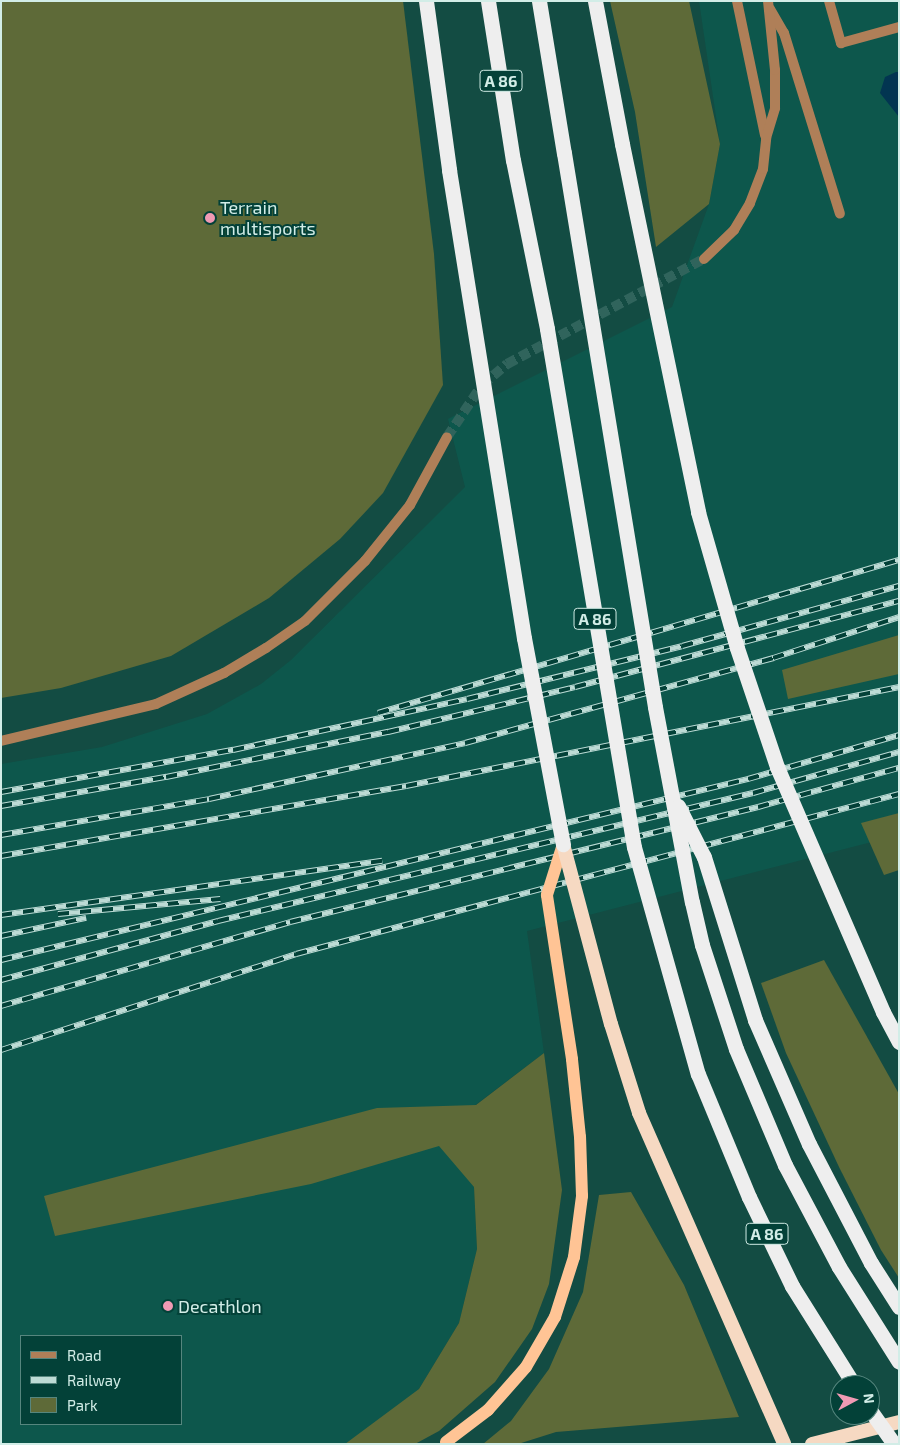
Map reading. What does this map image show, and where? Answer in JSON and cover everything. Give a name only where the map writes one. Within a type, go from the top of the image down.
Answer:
[{"type":"highway","points":[[426,1],[449,170],[523,630],[563,844],[608,1015],[639,1113],[784,1444]]},
{"type":"highway","name":"A 86","points":[[488,1],[513,160],[547,329],[634,847],[698,1074],[749,1197],[792,1286],[848,1375]]},
{"type":"highway","name":"A 86","points":[[539,1],[669,790],[702,945],[736,1050],[784,1165],[839,1267],[899,1362]]},
{"type":"highway","points":[[595,1],[622,144],[698,512],[737,648],[777,767],[829,894],[899,1042]]},
{"type":"highway","points":[[669,790],[704,857],[755,1020],[809,1144],[871,1263],[899,1307]]},
{"type":"highway","points":[[812,1444],[899,1422]]},
{"type":"highway","points":[[880,1424],[894,1444]]},
{"type":"main road","points":[[446,1442],[488,1410],[526,1367],[555,1317],[574,1257],[582,1196],[580,1137],[572,1059],[547,895],[563,844]]},
{"type":"street","points":[[737,1],[755,74],[766,138]]},
{"type":"street","points":[[829,1],[841,43],[899,27]]},
{"type":"street","points":[[704,258],[734,230],[750,203],[763,169],[766,138],[775,108],[769,5]]},
{"type":"street","points":[[769,5],[784,33],[840,214]]},
{"type":"street","points":[[1,741],[156,704],[224,673],[266,648],[305,621],[365,561],[410,504],[447,437]]},
{"type":"shaded area","points":[[699,1],[899,1],[899,835],[527,931],[544,1053],[441,1131],[474,1187],[477,1249],[459,1323],[419,1389],[368,1433],[345,1444],[1,1444],[1,764],[102,747],[207,714],[261,684],[291,660],[465,487],[448,419],[672,307],[709,204],[720,144]]},
{"type":"green space","name":"Terrain multisports","points":[[1,1],[403,1],[434,254],[443,385],[383,493],[340,539],[269,598],[171,656],[61,688],[1,698]]},
{"type":"green space","points":[[610,1],[689,1],[720,144],[709,204],[656,247],[635,112]]},
{"type":"green space","points":[[899,635],[899,674],[788,699],[782,670]]},
{"type":"green space","points":[[899,813],[899,870],[884,875],[861,823]]},
{"type":"green space","points":[[824,960],[899,1094],[899,1278],[881,1250],[839,1167],[786,1053],[761,983]]},
{"type":"green space","points":[[544,1053],[562,1190],[549,1284],[532,1329],[495,1382],[439,1431],[415,1444],[345,1444],[419,1389],[459,1323],[477,1249],[474,1187],[439,1146],[311,1184],[55,1236],[44,1196],[377,1108],[476,1105]]},
{"type":"green space","points":[[631,1192],[684,1285],[739,1417],[556,1432],[518,1444],[483,1444],[511,1421],[549,1369],[583,1292],[599,1195]]},
{"type":"water","points":[[899,72],[899,117],[880,93],[885,77]]},
{"type":"tunnel","points":[[447,437],[482,385],[507,364],[704,259]]},
{"type":"railway","points":[[378,713],[899,560]]},
{"type":"railway","points":[[1,792],[233,750],[467,699],[682,646],[899,586]]},
{"type":"railway","points":[[1,806],[166,777],[388,732],[575,687],[899,601]]},
{"type":"railway","points":[[1,835],[209,799],[465,743],[773,658],[899,617]]},
{"type":"railway","points":[[1,856],[406,786],[899,687]]},
{"type":"railway","points":[[1,960],[748,779],[899,735]]},
{"type":"railway","points":[[1,980],[218,921],[753,793],[899,752]]},
{"type":"railway","points":[[1,1006],[290,922],[758,807],[899,768]]},
{"type":"railway","points":[[1,1050],[296,954],[899,794]]},
{"type":"railway","points":[[1,915],[382,861]]},
{"type":"railway","points":[[58,914],[220,899]]},
{"type":"railway","points":[[1,936],[86,918]]},
{"type":"place","name":"Terrain multisports","points":[[210,218]]},
{"type":"place","name":"Decathlon","points":[[168,1306]]}]
